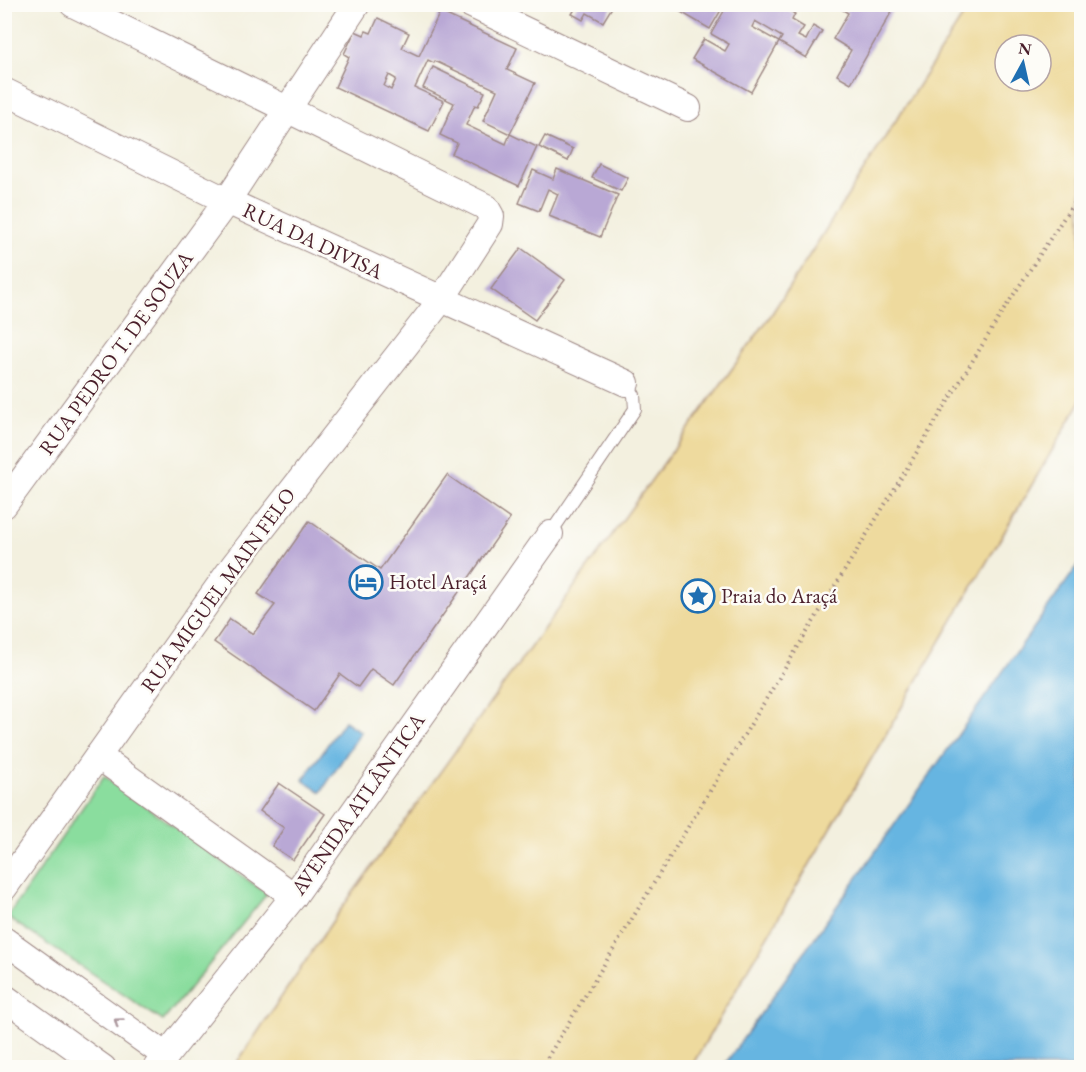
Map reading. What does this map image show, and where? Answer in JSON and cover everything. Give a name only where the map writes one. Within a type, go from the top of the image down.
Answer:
[{"type":"street","points":[[74,4],[286,110]]},
{"type":"street","name":"RUA PEDRO T. DE SOUZA","points":[[4,505],[227,201],[357,4]]},
{"type":"street","points":[[470,4],[688,108]]},
{"type":"street","name":"RUA DA DIVISA","points":[[8,98],[441,300],[626,383]]},
{"type":"street","name":"RUA MIGUEL MAIN FELO","points":[[4,888],[234,565],[441,300],[490,224],[491,216],[486,207],[286,110]]},
{"type":"street","name":"AVENIDA ATLÂNTICA","points":[[161,1062],[294,896],[550,534]]},
{"type":"street","points":[[98,756],[294,896]]},
{"type":"street","points":[[4,940],[161,1062]]},
{"type":"street","points":[[4,997],[103,1068]]},
{"type":"lane","points":[[550,534],[635,409],[634,394],[626,383]]},
{"type":"path","points":[[541,1068],[1003,310],[1082,190]]},
{"type":"green space","points":[[104,776],[267,894],[163,1021],[7,917]]},
{"type":"sand","name":"Praia do Araçá","points":[[970,5],[1081,5],[1081,401],[691,1067],[234,1067],[336,916],[771,315]]},
{"type":"water","points":[[1081,561],[1081,1067],[723,1067]]},
{"type":"water","points":[[344,721],[361,732],[321,792],[303,780]]},
{"type":"building","points":[[578,4],[614,4],[603,22],[587,13],[583,20],[572,14]]},
{"type":"building","points":[[667,4],[722,4],[724,5],[710,29]]},
{"type":"building","points":[[728,4],[779,4],[795,14],[792,20],[804,27],[798,36],[806,40],[813,26],[822,31],[806,58],[779,42],[751,92],[692,59],[704,39],[725,51],[729,44],[711,34]],"holes":[[[755,21],[782,37],[779,42],[752,27]]]},
{"type":"building","points":[[833,4],[896,4],[851,83],[837,75],[851,50],[833,39],[848,13]]},
{"type":"building","points":[[440,12],[517,48],[507,70],[535,83],[510,134],[483,121],[497,90],[435,61],[434,63],[428,60],[415,88],[444,101],[429,131],[335,87],[349,57],[344,54],[355,31],[364,35],[366,31],[371,33],[378,18],[409,33],[402,48],[419,56]],"holes":[[[389,75],[396,79],[391,90],[384,86]]]},
{"type":"building","points":[[433,67],[485,92],[478,106],[475,105],[466,125],[506,144],[510,134],[537,147],[519,186],[452,154],[457,143],[440,135],[454,103],[423,88]]},
{"type":"building","points":[[545,136],[573,149],[568,161],[539,147]]},
{"type":"building","points":[[599,164],[628,178],[621,191],[592,178]]},
{"type":"building","points":[[557,169],[618,195],[600,237],[549,216],[558,194],[548,189],[539,211],[519,203],[533,170],[553,179]]},
{"type":"building","points":[[521,248],[565,280],[535,320],[491,289]]},
{"type":"building","name":"Hotel Araçá","points":[[447,475],[510,519],[394,685],[371,669],[358,687],[340,674],[314,711],[214,642],[230,619],[253,634],[275,605],[258,594],[309,521],[380,570]]},
{"type":"building","points":[[279,783],[325,814],[293,860],[272,846],[284,828],[260,811]]},
{"type":"place","name":"Hotel Araçá","points":[[366,582]]},
{"type":"place","name":"Praia do Araçá","points":[[698,596]]}]
